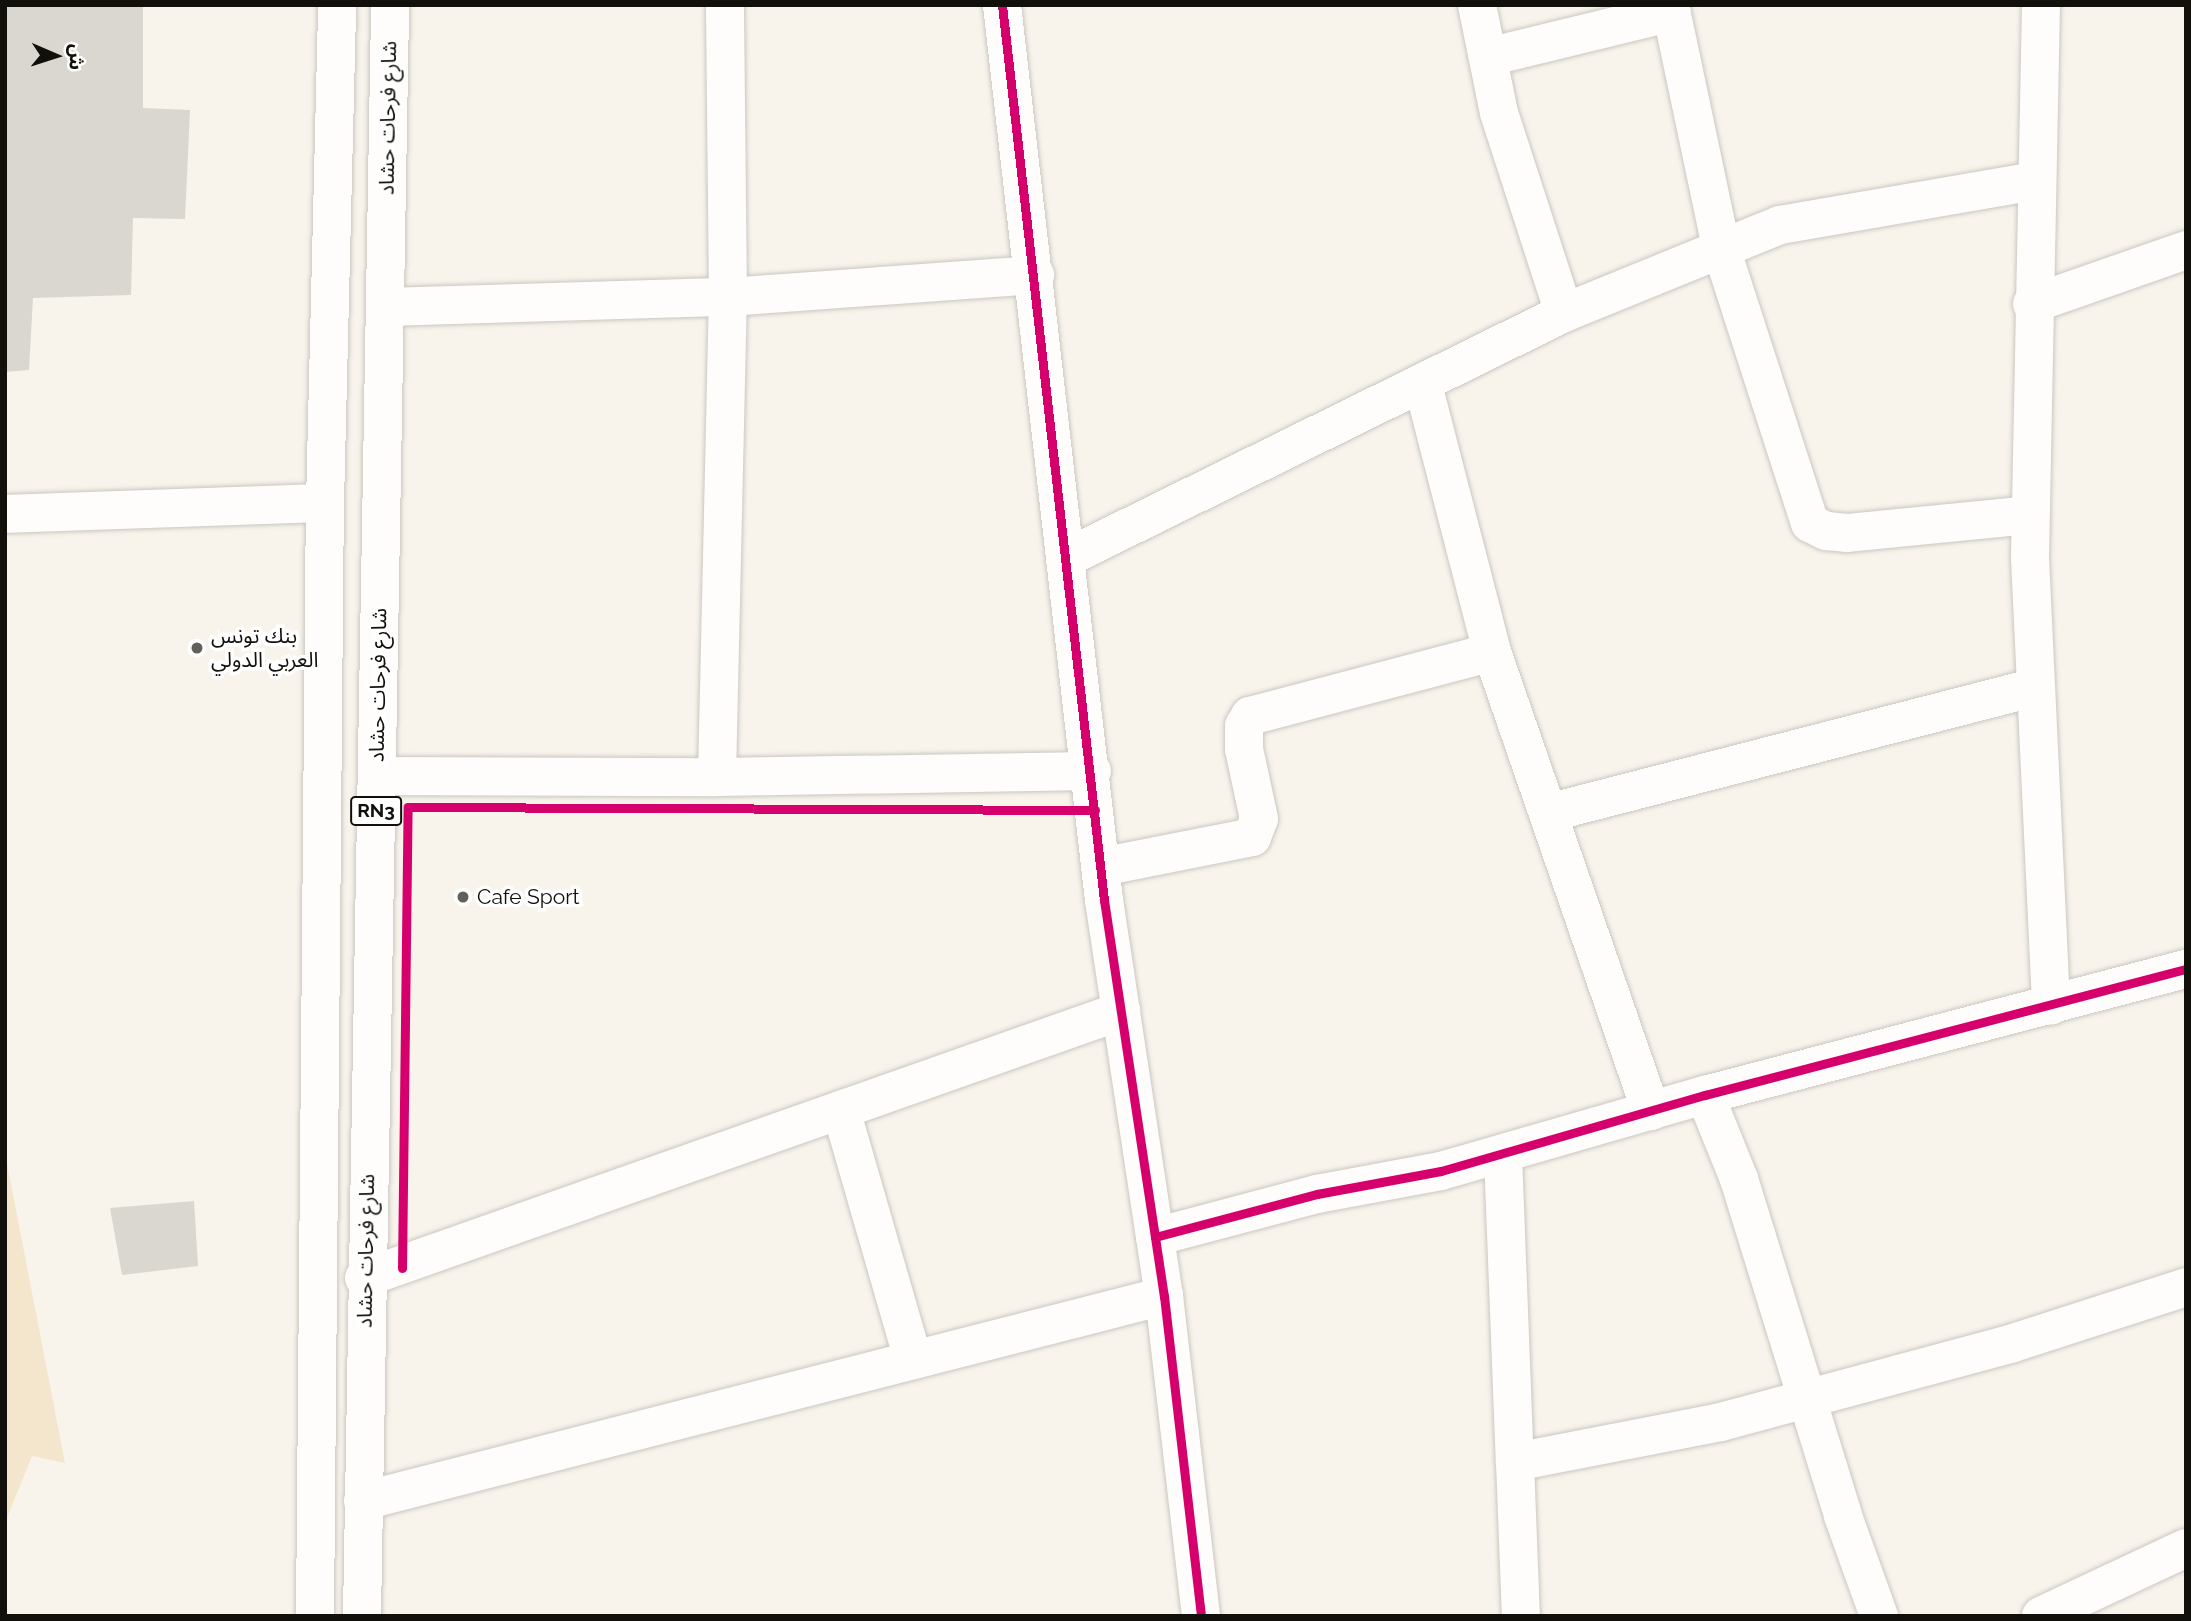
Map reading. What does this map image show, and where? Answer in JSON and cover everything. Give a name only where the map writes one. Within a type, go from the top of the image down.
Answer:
[{"type":"street","name":"RN3","points":[[315,1616],[325,503],[337,5]]},
{"type":"street","name":"شارع فرحات حشاد","points":[[362,1616],[364,1278],[377,776],[390,5]]},
{"type":"street","points":[[717,778],[729,297],[724,5]]},
{"type":"street","points":[[1002,5],[1101,867],[1164,1296],[1201,1616]]},
{"type":"street","points":[[1478,5],[1499,113],[1564,313]]},
{"type":"street","points":[[2041,5],[2032,304],[2030,514],[2051,1006]]},
{"type":"street","points":[[1488,57],[1671,9],[1721,248],[1811,523],[1826,531],[1847,533],[2030,514]]},
{"type":"street","points":[[1066,558],[1423,385],[1564,313],[1780,225],[1830,213],[2035,181]]},
{"type":"street","points":[[2032,304],[2186,250]]},
{"type":"street","points":[[386,307],[729,297],[1035,275]]},
{"type":"street","points":[[1423,385],[1492,652],[1651,1111]]},
{"type":"street","points":[[5,514],[325,503]]},
{"type":"street","points":[[1101,867],[1252,837],[1259,819],[1244,749],[1244,726],[1250,716],[1492,652]]},
{"type":"street","points":[[324,658],[379,658]]},
{"type":"street","points":[[1548,813],[2036,687]]},
{"type":"street","points":[[377,776],[717,778],[1092,771]]},
{"type":"street","points":[[1155,1237],[1318,1194],[1503,1155],[1705,1095],[2186,969]]},
{"type":"street","points":[[364,1278],[1121,1011]]},
{"type":"street","points":[[1705,1095],[1739,1179],[1806,1398],[1879,1616]]},
{"type":"street","points":[[841,1110],[913,1360]]},
{"type":"street","points":[[1503,1155],[1521,1616]]},
{"type":"street","points":[[1515,1462],[1721,1422],[2013,1343],[2186,1287]]},
{"type":"street","points":[[363,1501],[1164,1296]]},
{"type":"street","points":[[2041,1616],[2186,1548]]},
{"type":"shaded area","points":[[5,1153],[65,1463],[32,1456],[5,1523]]},
{"type":"building","points":[[5,5],[143,5],[143,108],[190,110],[185,219],[133,218],[131,295],[33,298],[29,370],[5,372]]},
{"type":"building","points":[[194,1201],[198,1266],[122,1275],[110,1208]]},
{"type":"cycle path","points":[[1002,5],[1104,900],[1164,1296],[1201,1616]]},
{"type":"cycle path","points":[[402,1268],[408,807],[1095,810]]},
{"type":"cycle path","points":[[1155,1237],[1317,1194],[1441,1171],[1705,1095],[2186,969]]},
{"type":"place","name":"بنك تونس العربي الدولي","points":[[197,648]]},
{"type":"place","name":"Cafe Sport","points":[[463,897]]}]
